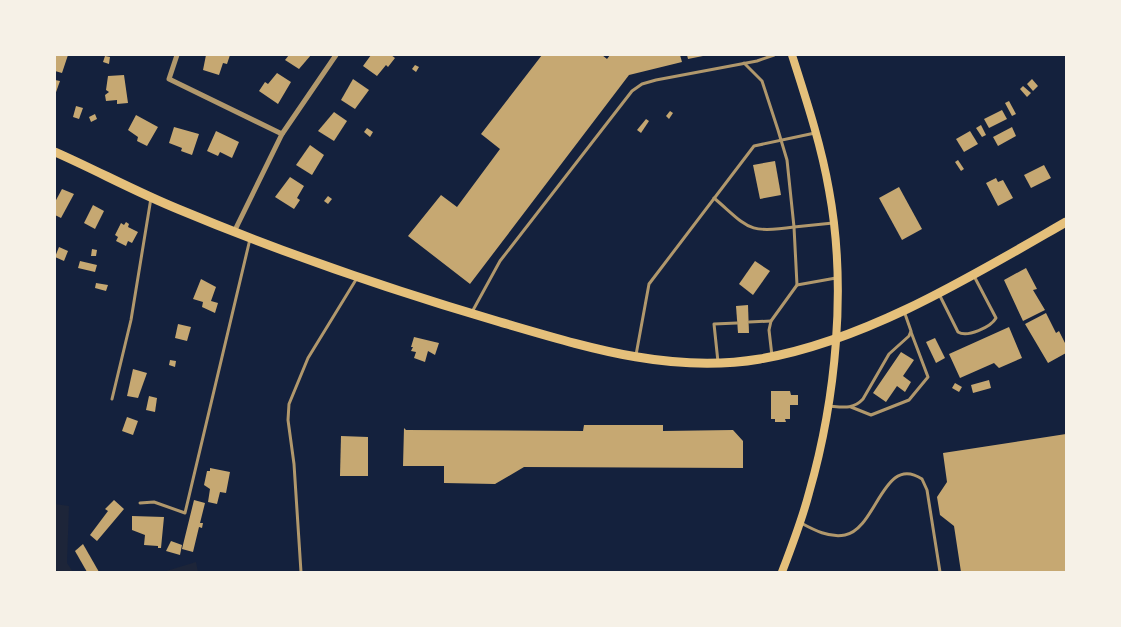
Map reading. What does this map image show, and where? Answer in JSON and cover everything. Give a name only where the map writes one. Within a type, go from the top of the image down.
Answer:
[{"type":"main road","points":[[782,572],[800,523],[817,464],[828,406],[837,278],[830,190],[792,55]]},
{"type":"main road","points":[[55,152],[152,198],[234,232],[357,278],[598,351],[636,358],[691,364],[718,363],[772,356],[834,337],[904,310],[939,293],[1066,222]]},
{"type":"street","points":[[177,55],[169,79],[282,134]]},
{"type":"street","points":[[234,232],[282,134],[336,55]]},
{"type":"lane","points":[[471,314],[500,261],[632,91],[642,84],[656,80],[744,63],[774,55]]},
{"type":"lane","points":[[744,63],[762,81],[781,140],[786,160],[794,227],[797,285],[771,321],[769,330],[772,356]]},
{"type":"lane","points":[[636,358],[649,284],[754,146],[815,133]]},
{"type":"lane","points":[[112,400],[131,320],[152,198]]},
{"type":"lane","points":[[714,198],[748,226],[758,231],[834,223]]},
{"type":"lane","points":[[140,503],[154,502],[185,513],[250,238]]},
{"type":"lane","points":[[939,293],[958,332],[967,335],[992,323],[996,318],[973,275]]},
{"type":"lane","points":[[301,572],[294,464],[288,420],[290,404],[308,358],[357,278]]},
{"type":"lane","points":[[797,285],[837,278]]},
{"type":"lane","points":[[828,406],[851,407],[870,415],[909,400],[928,377],[904,310]]},
{"type":"lane","points":[[749,322],[771,321]]},
{"type":"lane","points":[[718,363],[714,324],[737,323]]},
{"type":"lane","points":[[851,407],[863,399],[889,354],[909,336],[911,331]]},
{"type":"lane","points":[[800,523],[828,534],[841,536],[852,533],[862,524],[895,477],[905,473],[912,474],[922,479],[927,490],[940,572]]},
{"type":"shaded area","points":[[55,504],[69,506],[67,563],[73,572],[55,572]]},
{"type":"shaded area","points":[[196,562],[198,572],[163,572]]},
{"type":"building","points":[[55,55],[68,55],[62,73],[55,71]]},
{"type":"building","points":[[206,55],[230,55],[227,64],[223,63],[219,75],[203,70]]},
{"type":"building","points":[[289,55],[311,55],[299,69],[285,60]]},
{"type":"building","points":[[371,55],[391,55],[395,58],[377,76],[363,66]]},
{"type":"building","points":[[542,55],[602,55],[607,59],[610,55],[680,55],[682,62],[629,75],[470,284],[408,236],[441,195],[457,207],[500,149],[481,134]]},
{"type":"building","points":[[687,55],[703,55],[703,56],[688,59]]},
{"type":"building","points":[[105,56],[110,57],[109,64],[103,62]]},
{"type":"building","points":[[415,65],[419,67],[416,72],[412,69]]},
{"type":"building","points":[[277,73],[291,82],[278,104],[259,91],[265,82],[268,84]]},
{"type":"building","points":[[124,75],[128,103],[117,104],[117,100],[106,101],[105,95],[109,92],[106,90],[108,76]]},
{"type":"building","points":[[353,79],[369,90],[355,109],[341,100]]},
{"type":"building","points":[[1032,79],[1038,86],[1033,91],[1027,84]]},
{"type":"building","points":[[55,80],[60,81],[55,95]]},
{"type":"building","points":[[1023,86],[1031,93],[1027,97],[1020,89]]},
{"type":"building","points":[[1009,101],[1016,114],[1012,116],[1005,103]]},
{"type":"building","points":[[76,106],[83,108],[79,119],[73,117]]},
{"type":"building","points":[[1002,110],[1007,119],[989,128],[984,119]]},
{"type":"building","points":[[670,111],[673,113],[669,119],[666,116]]},
{"type":"building","points":[[334,112],[347,121],[334,141],[318,131]]},
{"type":"building","points":[[95,114],[97,119],[91,122],[89,117]]},
{"type":"building","points":[[136,115],[158,127],[147,146],[137,141],[138,137],[128,130]]},
{"type":"building","points":[[646,119],[649,121],[641,133],[637,130]]},
{"type":"building","points":[[981,125],[986,135],[982,137],[976,128]]},
{"type":"building","points":[[174,127],[199,134],[192,155],[181,151],[182,148],[169,143]]},
{"type":"building","points":[[1012,127],[1016,136],[998,146],[993,137]]},
{"type":"building","points":[[367,128],[373,132],[370,137],[364,132]]},
{"type":"building","points":[[216,131],[239,142],[232,158],[220,152],[218,156],[207,151]]},
{"type":"building","points":[[970,131],[978,144],[964,152],[956,139]]},
{"type":"building","points":[[310,145],[324,155],[312,175],[296,165]]},
{"type":"building","points":[[958,160],[964,169],[961,171],[955,162]]},
{"type":"building","points":[[775,161],[781,195],[760,199],[753,165]]},
{"type":"building","points":[[1044,165],[1051,178],[1031,188],[1024,175]]},
{"type":"building","points":[[290,177],[304,186],[297,198],[300,200],[294,209],[275,197]]},
{"type":"building","points":[[996,178],[998,182],[1003,180],[1013,198],[998,206],[986,183]]},
{"type":"building","points":[[899,187],[922,229],[902,240],[879,198]]},
{"type":"building","points":[[62,189],[74,194],[61,218],[55,215],[55,202]]},
{"type":"building","points":[[328,196],[332,199],[328,204],[324,201]]},
{"type":"building","points":[[93,205],[104,211],[95,229],[84,223]]},
{"type":"building","points":[[126,222],[129,224],[128,227],[138,232],[132,243],[128,241],[126,246],[116,241],[118,237],[115,235],[121,223],[124,225]]},
{"type":"building","points":[[59,247],[68,251],[64,261],[55,257]]},
{"type":"building","points":[[92,249],[97,250],[96,256],[91,256]]},
{"type":"building","points":[[80,261],[97,265],[95,272],[78,268]]},
{"type":"building","points":[[755,261],[770,271],[753,295],[739,284]]},
{"type":"building","points":[[1026,268],[1037,289],[1033,290],[1045,310],[1023,321],[1004,280]]},
{"type":"building","points":[[201,279],[216,287],[211,301],[218,303],[215,313],[202,307],[203,302],[193,299]]},
{"type":"building","points":[[96,283],[108,285],[106,291],[95,288]]},
{"type":"building","points":[[748,305],[749,333],[738,333],[736,306]]},
{"type":"building","points":[[1046,313],[1056,333],[1059,331],[1066,345],[1066,353],[1048,363],[1025,324]]},
{"type":"building","points":[[178,324],[191,327],[187,341],[175,338]]},
{"type":"building","points":[[1009,327],[1022,358],[999,368],[994,363],[960,378],[949,354]]},
{"type":"building","points":[[414,337],[439,343],[435,355],[428,351],[425,362],[414,358],[416,352],[411,351],[413,347],[411,347]]},
{"type":"building","points":[[935,338],[945,358],[936,363],[926,342]]},
{"type":"building","points":[[901,352],[914,360],[903,376],[911,382],[905,392],[897,386],[886,402],[873,393]]},
{"type":"building","points":[[170,360],[176,361],[175,367],[169,365]]},
{"type":"building","points":[[133,369],[147,373],[138,398],[127,396]]},
{"type":"building","points":[[989,380],[991,388],[973,393],[971,385]]},
{"type":"building","points":[[955,383],[962,387],[959,392],[952,388]]},
{"type":"building","points":[[771,391],[790,391],[791,395],[798,395],[798,405],[790,405],[790,419],[785,419],[786,422],[775,422],[775,419],[771,419]]},
{"type":"building","points":[[149,396],[157,398],[155,412],[146,410]]},
{"type":"building","points":[[127,417],[138,421],[133,435],[122,431]]},
{"type":"building","points":[[584,425],[663,425],[663,431],[733,430],[743,441],[743,468],[524,467],[495,484],[444,483],[444,466],[403,466],[404,428],[406,430],[583,431]]},
{"type":"building","points":[[1066,434],[1066,572],[961,572],[954,526],[940,515],[937,497],[947,482],[943,453]]},
{"type":"building","points":[[341,436],[368,437],[368,476],[340,476]]},
{"type":"building","points":[[210,468],[230,472],[226,493],[220,492],[217,504],[208,502],[210,489],[204,485],[207,471],[210,471]]},
{"type":"building","points":[[114,500],[124,509],[97,541],[90,535],[108,511],[105,509]]},
{"type":"building","points":[[194,500],[205,503],[200,523],[203,523],[202,528],[199,527],[193,552],[182,549]]},
{"type":"building","points":[[132,516],[164,517],[161,548],[144,545],[145,535],[132,530]]},
{"type":"building","points":[[171,541],[182,545],[180,555],[166,551]]},
{"type":"building","points":[[83,544],[99,572],[87,572],[75,551]]}]
